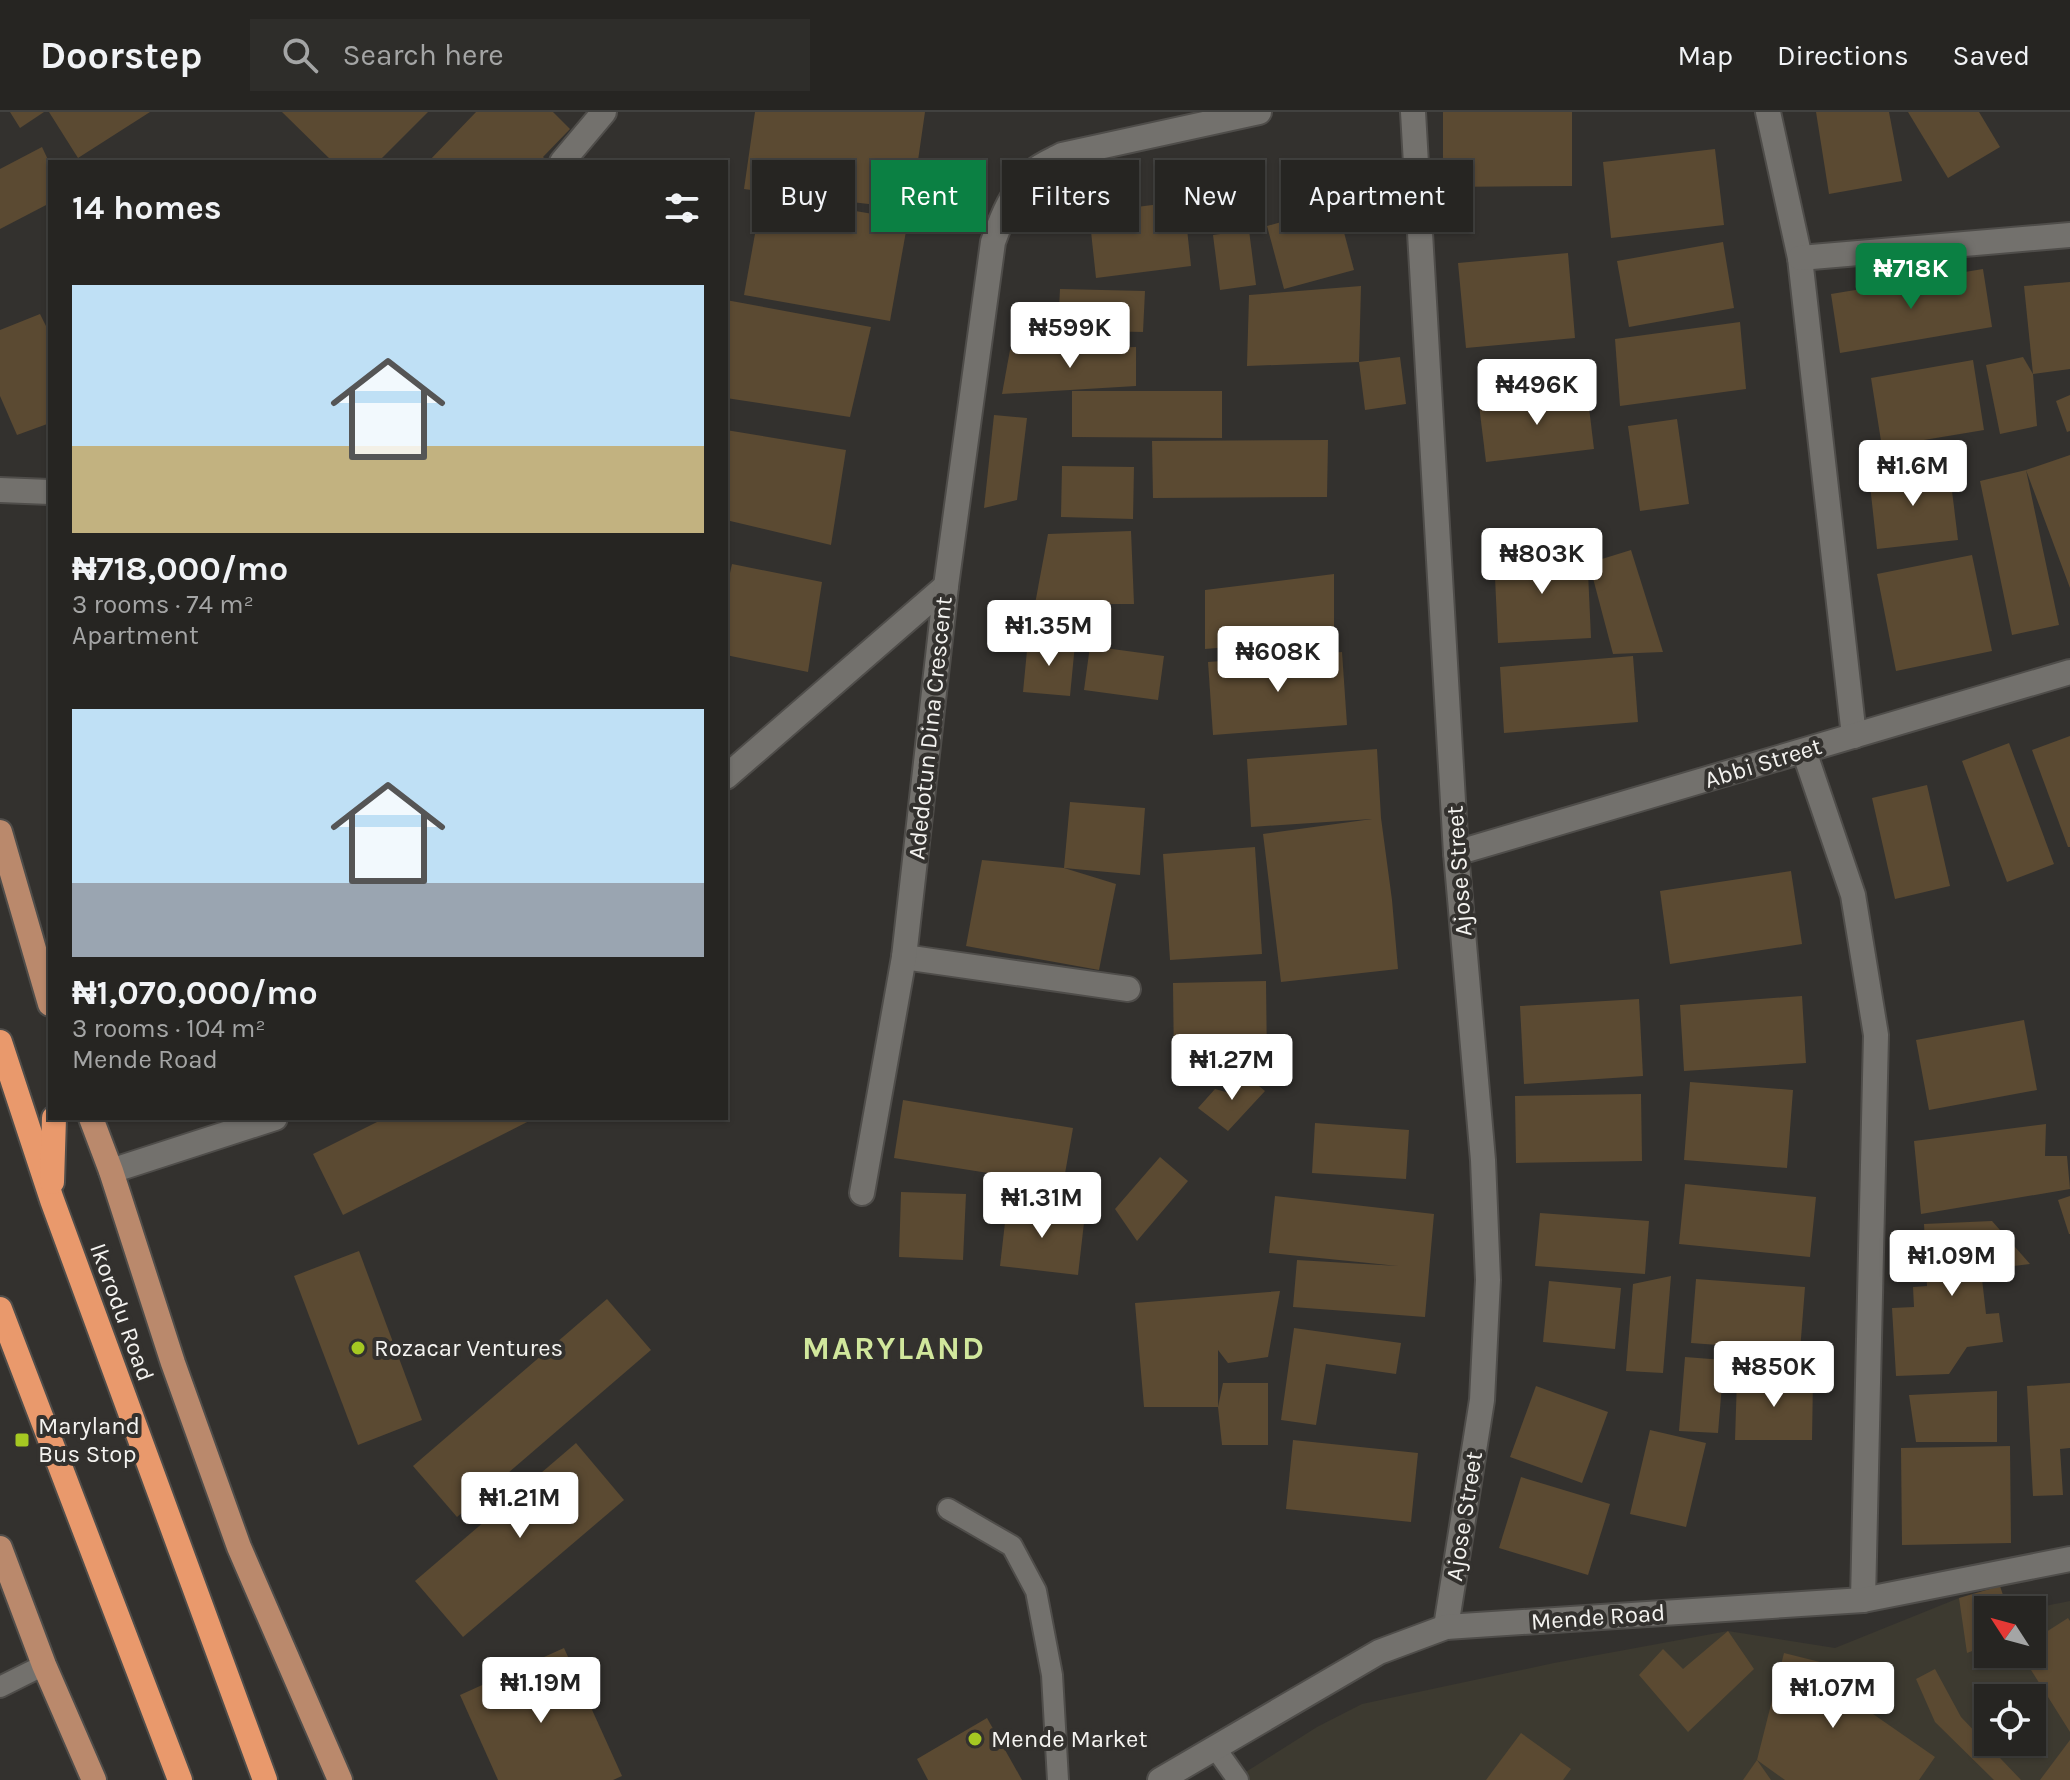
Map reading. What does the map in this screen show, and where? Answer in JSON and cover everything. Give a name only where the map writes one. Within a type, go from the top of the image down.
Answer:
[{"type":"highway","name":"Ikorodu Road","points":[[0,1042],[52,1200],[265,1780]]},
{"type":"highway","points":[[52,1200],[54,1120]]},
{"type":"highway","points":[[0,1309],[6,1334],[180,1780]]},
{"type":"main road","points":[[0,832],[48,997]]},
{"type":"main road","name":"Ikorodu Road","points":[[92,1120],[173,1363],[239,1547],[340,1780]]},
{"type":"main road","points":[[0,1548],[44,1665],[94,1780]]},
{"type":"street","points":[[564,160],[604,112]]},
{"type":"street","name":"Adedotun Dina Crescent","points":[[862,1193],[904,957],[946,586],[993,242],[1002,217],[1017,191],[1035,170],[1062,155],[1259,112]]},
{"type":"street","name":"Ajose Street","points":[[1413,112],[1456,853],[1483,1160],[1488,1280],[1482,1400],[1446,1627]]},
{"type":"street","points":[[1768,112],[1800,258],[1854,736]]},
{"type":"street","points":[[1800,258],[2070,235]]},
{"type":"street","points":[[0,490],[48,492]]},
{"type":"street","points":[[728,775],[946,586]]},
{"type":"street","name":"Abbi Street","points":[[1456,853],[2070,672]]},
{"type":"street","points":[[1804,751],[1853,895],[1876,1035],[1863,1600]]},
{"type":"street","points":[[904,957],[1128,989]]},
{"type":"street","points":[[111,1171],[269,1120]]},
{"type":"street","name":"Mende Road","points":[[1160,1780],[1379,1652],[1446,1627],[1863,1600],[2070,1559]]},
{"type":"lane","points":[[948,1509],[1012,1546],[1036,1591],[1052,1675],[1058,1780]]},
{"type":"lane","points":[[0,1687],[44,1665]]},
{"type":"lane","points":[[1216,1749],[1238,1780]]},
{"type":"shaded area","points":[[1959,1598],[1974,1602],[1974,1668],[2046,1668],[2046,1606],[2070,1601],[2070,1780],[1233,1780],[1317,1727],[1362,1704],[1554,1663],[1728,1631],[1835,1648]]},
{"type":"building","points":[[10,112],[44,112],[20,128]]},
{"type":"building","points":[[49,112],[150,112],[78,158]]},
{"type":"building","points":[[282,112],[428,112],[380,160],[331,160]]},
{"type":"building","points":[[476,112],[553,112],[570,129],[543,157],[546,160],[430,160]]},
{"type":"building","points":[[755,112],[925,112],[918,160],[871,160],[871,204],[855,202],[855,160],[752,160],[752,190],[744,189]]},
{"type":"building","points":[[1443,112],[1572,112],[1572,186],[1473,187],[1473,160],[1443,160]]},
{"type":"building","points":[[1816,112],[1889,112],[1902,181],[1829,194]]},
{"type":"building","points":[[1908,112],[1979,112],[2000,147],[1948,178]]},
{"type":"building","points":[[42,147],[48,160],[48,204],[0,229],[0,169]]},
{"type":"building","points":[[1715,149],[1724,225],[1611,238],[1603,162]]},
{"type":"building","points":[[1155,205],[1155,232],[1187,232],[1191,266],[1096,278],[1091,232],[1139,232],[1139,207]]},
{"type":"building","points":[[855,211],[871,214],[871,232],[906,232],[890,321],[744,295],[755,232],[855,232]]},
{"type":"building","points":[[1281,222],[1281,232],[1344,232],[1354,270],[1284,289],[1267,226]]},
{"type":"building","points":[[1249,232],[1256,285],[1220,290],[1213,235]]},
{"type":"building","points":[[1723,242],[1734,308],[1629,327],[1617,261]]},
{"type":"building","points":[[1568,253],[1575,338],[1466,348],[1458,263]]},
{"type":"building","points":[[1983,269],[1992,327],[1840,353],[1831,294]]},
{"type":"building","points":[[2070,282],[2070,369],[2033,374],[2024,286]]},
{"type":"building","points":[[1361,286],[1359,362],[1247,366],[1249,295]]},
{"type":"building","points":[[1060,289],[1145,291],[1143,332],[1058,330]]},
{"type":"building","points":[[728,300],[871,327],[850,417],[728,398]]},
{"type":"building","points":[[40,314],[48,330],[48,424],[17,435],[0,396],[0,330]]},
{"type":"building","points":[[1740,322],[1746,389],[1620,406],[1615,339]]},
{"type":"building","points":[[1136,347],[1136,386],[1002,394],[1010,350]]},
{"type":"building","points":[[1400,357],[1406,404],[1365,410],[1359,362]]},
{"type":"building","points":[[2023,357],[2033,374],[2037,426],[2000,434],[1986,365]]},
{"type":"building","points":[[1973,360],[1984,430],[1882,447],[1871,378]]},
{"type":"building","points":[[1072,391],[1222,391],[1222,438],[1072,437]]},
{"type":"building","points":[[1587,391],[1594,449],[1486,462],[1479,405]]},
{"type":"building","points":[[2070,395],[2070,431],[2067,432],[2056,401]]},
{"type":"building","points":[[994,415],[1027,418],[1017,500],[984,508]]},
{"type":"building","points":[[1677,419],[1689,504],[1640,511],[1628,426]]},
{"type":"building","points":[[728,430],[846,450],[831,545],[728,520]]},
{"type":"building","points":[[1328,440],[1327,497],[1153,498],[1152,441]]},
{"type":"building","points":[[2070,455],[2070,588],[2026,470]]},
{"type":"building","points":[[1062,466],[1134,467],[1133,519],[1061,517]]},
{"type":"building","points":[[1949,466],[1958,540],[1877,549],[1869,476]]},
{"type":"building","points":[[2026,470],[2059,625],[2012,635],[1980,481]]},
{"type":"building","points":[[1131,531],[1134,604],[1035,604],[1048,534]]},
{"type":"building","points":[[1587,550],[1591,638],[1498,643],[1494,555]]},
{"type":"building","points":[[1631,550],[1663,652],[1613,654],[1589,563]]},
{"type":"building","points":[[1972,555],[1992,651],[1896,671],[1877,574]]},
{"type":"building","points":[[732,564],[822,582],[808,672],[728,655],[728,582]]},
{"type":"building","points":[[1334,574],[1334,638],[1205,649],[1205,590]]},
{"type":"building","points":[[1028,640],[1075,644],[1070,696],[1023,692]]},
{"type":"building","points":[[1090,646],[1164,656],[1158,700],[1084,690]]},
{"type":"building","points":[[1342,652],[1347,725],[1213,735],[1208,662]]},
{"type":"building","points":[[1633,656],[1638,722],[1504,733],[1500,667]]},
{"type":"building","points":[[2070,736],[2070,847],[2068,847],[2032,750]]},
{"type":"building","points":[[2009,743],[2054,864],[2007,882],[1962,761]]},
{"type":"building","points":[[1377,749],[1381,818],[1398,969],[1281,982],[1263,834],[1372,819],[1251,827],[1247,759]]},
{"type":"building","points":[[1927,785],[1950,886],[1895,899],[1872,798]]},
{"type":"building","points":[[1070,802],[1145,808],[1140,875],[1064,868]]},
{"type":"building","points":[[1255,847],[1262,954],[1170,960],[1163,854]]},
{"type":"building","points":[[982,860],[1064,868],[1116,884],[1099,970],[966,946]]},
{"type":"building","points":[[1791,871],[1802,944],[1670,964],[1660,891]]},
{"type":"building","points":[[1266,981],[1267,1065],[1174,1067],[1173,983]]},
{"type":"building","points":[[1802,996],[1806,1063],[1684,1071],[1680,1005]]},
{"type":"building","points":[[1639,999],[1643,1076],[1524,1084],[1520,1006]]},
{"type":"building","points":[[2024,1020],[2037,1090],[1929,1110],[1916,1040]]},
{"type":"building","points":[[1242,1072],[1265,1091],[1228,1131],[1198,1108],[1215,1089],[1226,1092],[1235,1087],[1234,1080]]},
{"type":"building","points":[[1690,1082],[1793,1090],[1787,1168],[1684,1160]]},
{"type":"building","points":[[1641,1094],[1642,1161],[1516,1163],[1515,1096]]},
{"type":"building","points":[[903,1100],[1073,1128],[1063,1185],[894,1158]]},
{"type":"building","points":[[381,1120],[531,1120],[343,1215],[313,1154]]},
{"type":"building","points":[[1315,1123],[1409,1130],[1406,1179],[1312,1173]]},
{"type":"building","points":[[2046,1124],[2045,1156],[2067,1156],[2070,1189],[1921,1214],[1914,1141]]},
{"type":"building","points":[[1160,1157],[1188,1181],[1137,1241],[1115,1209]]},
{"type":"building","points":[[1685,1184],[1816,1197],[1810,1257],[1679,1244]]},
{"type":"building","points":[[901,1192],[966,1194],[963,1260],[899,1257]]},
{"type":"building","points":[[1275,1196],[1434,1214],[1425,1317],[1293,1307],[1297,1260],[1398,1266],[1269,1253]]},
{"type":"building","points":[[2070,1196],[2070,1234],[2069,1234],[2058,1200]]},
{"type":"building","points":[[1007,1205],[1085,1214],[1078,1275],[1000,1266]]},
{"type":"building","points":[[1540,1213],[1649,1221],[1645,1274],[1535,1266]]},
{"type":"building","points":[[1992,1221],[2030,1264],[1981,1270],[1986,1314],[1999,1313],[2003,1342],[1967,1347],[1949,1374],[1896,1376],[1892,1308],[1914,1307],[1913,1287],[1927,1286],[1924,1224]]},
{"type":"building","name":"Rozacar Ventures","points":[[359,1251],[422,1420],[358,1445],[294,1276]]},
{"type":"building","points":[[1671,1276],[1663,1373],[1626,1371],[1633,1284]]},
{"type":"building","points":[[1696,1279],[1805,1287],[1800,1351],[1691,1343]]},
{"type":"building","points":[[1549,1281],[1621,1288],[1615,1349],[1543,1342]]},
{"type":"building","points":[[1280,1291],[1268,1357],[1228,1363],[1218,1350],[1218,1407],[1144,1407],[1135,1303]]},
{"type":"building","points":[[607,1299],[651,1350],[457,1517],[413,1466]]},
{"type":"building","points":[[1294,1328],[1401,1343],[1396,1374],[1326,1364],[1316,1425],[1281,1420]]},
{"type":"building","points":[[1685,1357],[1724,1360],[1718,1433],[1679,1431]]},
{"type":"building","points":[[1737,1378],[1813,1379],[1812,1440],[1735,1440]]},
{"type":"building","points":[[1223,1383],[1268,1383],[1268,1445],[1222,1445],[1218,1407]]},
{"type":"building","points":[[2070,1383],[2070,1448],[2060,1449],[2063,1495],[2033,1496],[2027,1386]]},
{"type":"building","points":[[1536,1386],[1608,1412],[1582,1483],[1510,1457]]},
{"type":"building","points":[[1997,1391],[1997,1442],[1916,1442],[1909,1395]]},
{"type":"building","points":[[1650,1430],[1706,1443],[1686,1527],[1630,1514]]},
{"type":"building","points":[[1293,1440],[1418,1453],[1411,1522],[1286,1509]]},
{"type":"building","points":[[576,1443],[624,1500],[463,1637],[415,1581]]},
{"type":"building","points":[[2010,1446],[2011,1543],[1902,1545],[1901,1448]]},
{"type":"building","points":[[1521,1477],[1610,1504],[1588,1575],[1499,1548]]},
{"type":"building","points":[[2000,1586],[2003,1596],[1974,1596],[1974,1650],[1967,1653],[1959,1598]]},
{"type":"building","points":[[2068,1618],[2070,1621],[2070,1732],[2046,1694],[2046,1684],[2040,1684],[2030,1668],[2046,1668],[2046,1632]]},
{"type":"building","points":[[1728,1631],[1754,1669],[1688,1732],[1639,1675],[1663,1649],[1683,1669]]},
{"type":"building","points":[[564,1648],[622,1776],[613,1780],[498,1780],[460,1695]]},
{"type":"building","points":[[1784,1653],[1836,1666],[1875,1699],[1873,1714],[1935,1757],[1919,1780],[1785,1780],[1757,1760]]},
{"type":"building","points":[[1935,1669],[1961,1717],[1974,1731],[1974,1756],[1998,1756],[2021,1780],[1994,1780],[1935,1722],[1916,1679]]},
{"type":"building","name":"Mende Market","points":[[987,1718],[1022,1780],[928,1780],[917,1759]]},
{"type":"building","points":[[1521,1733],[1571,1769],[1563,1780],[1486,1780]]},
{"type":"building","points":[[2070,1740],[2070,1780],[2040,1780]]},
{"type":"building","points":[[1757,1760],[1771,1780],[1743,1780]]},
{"type":"place","name":"Rozacar Ventures","points":[[358,1348]]},
{"type":"place","name":"Maryland Bus Stop","points":[[22,1440]]},
{"type":"place","name":"Mende Market","points":[[975,1739]]},
{"type":"district","name":"MARYLAND","points":[[894,1348]]}]
